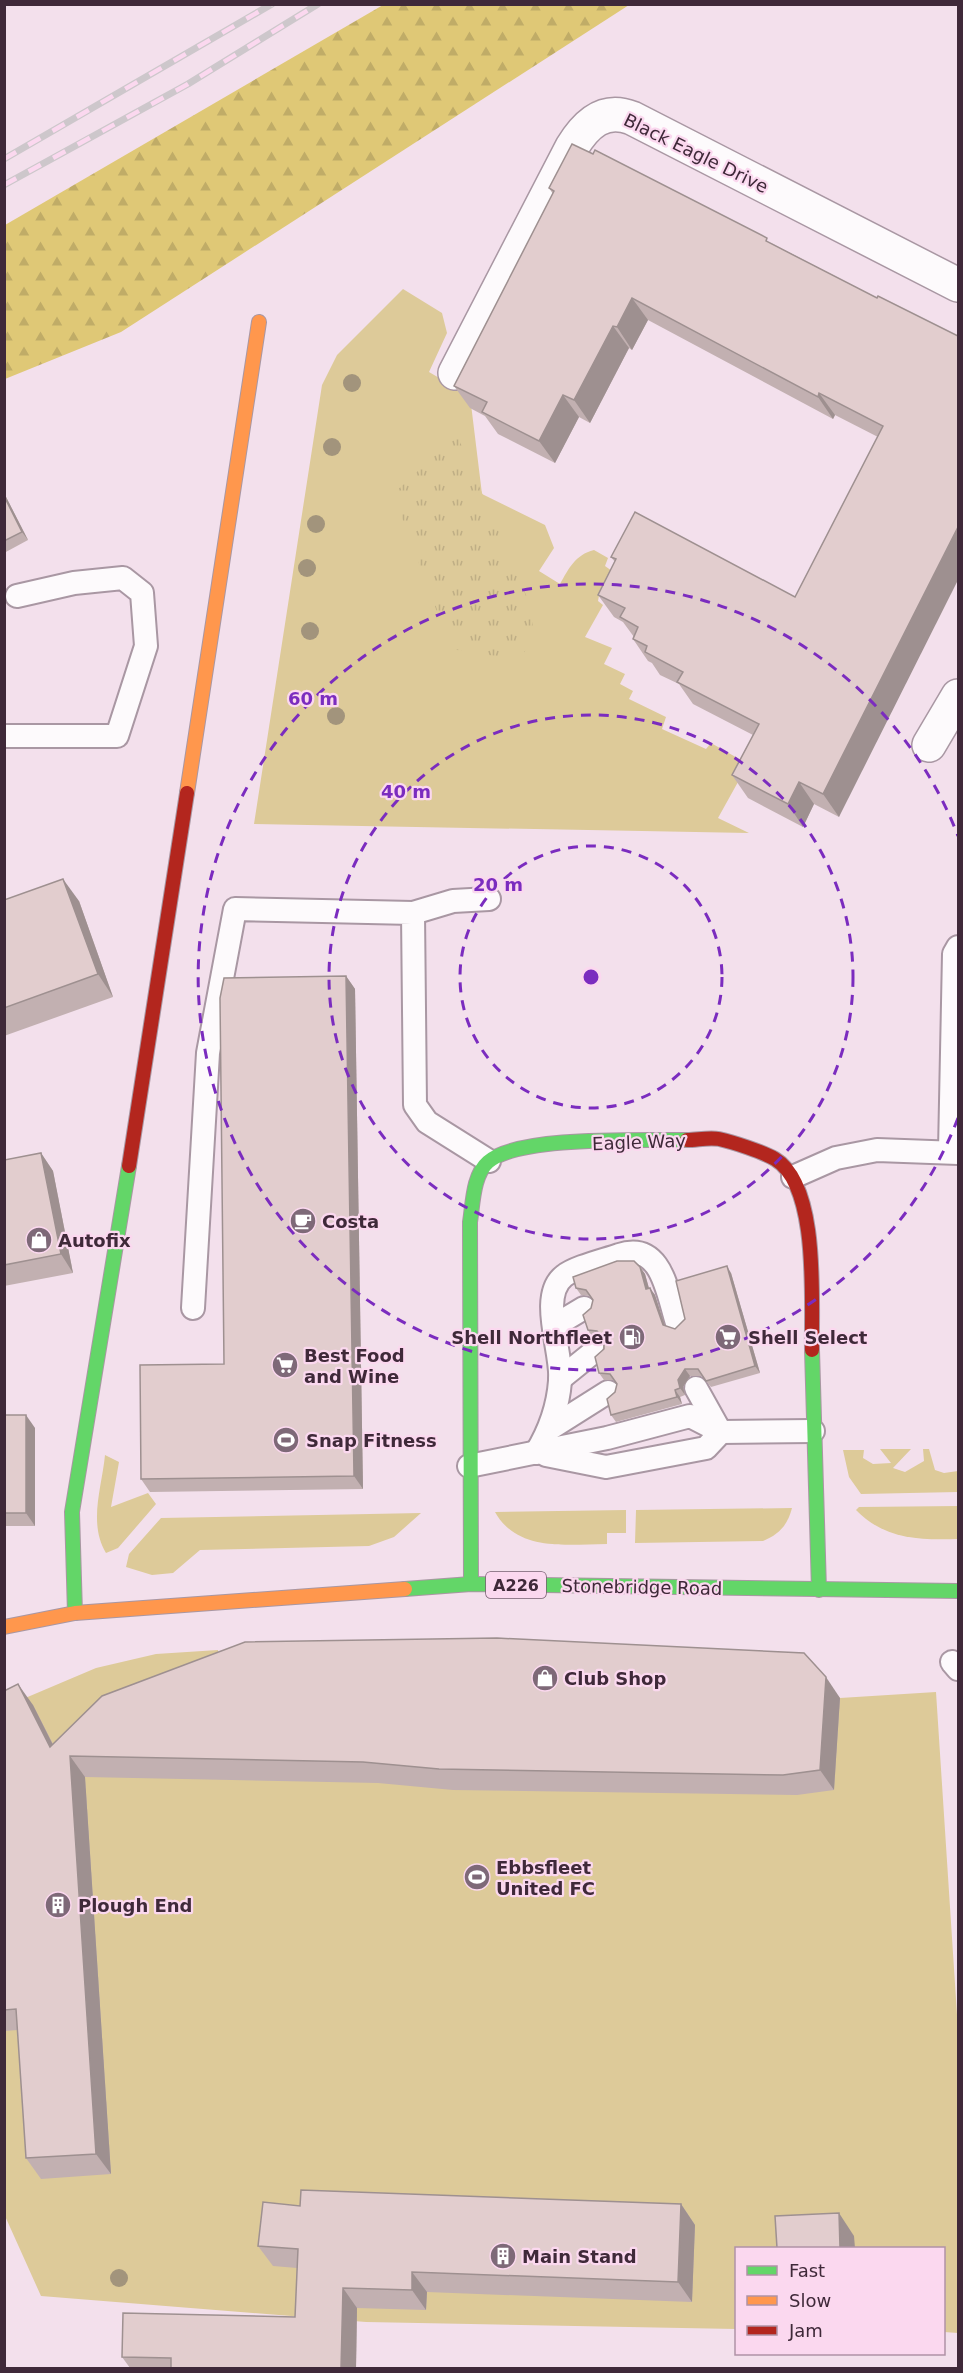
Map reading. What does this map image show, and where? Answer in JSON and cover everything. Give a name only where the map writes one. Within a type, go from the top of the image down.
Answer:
[{"type":"street","name":"Black Eagle Drive","points":[[455,373],[572,147],[593,121],[610,114],[632,118],[958,285]]},
{"type":"street","points":[[75,1613],[72,1512],[105,1325],[259,322]]},
{"type":"street","points":[[929,745],[958,696]]},
{"type":"street","name":"Eagle Way","points":[[489,1161],[528,1145],[718,1140],[776,1159],[793,1177],[806,1210],[810,1243],[813,1431],[819,1590]]},
{"type":"street","points":[[471,1584],[470,1222],[478,1176],[489,1161]]},
{"type":"street","name":"Stonebridge Road","points":[[4,1627],[75,1613],[471,1584],[958,1591]]},
{"type":"street","name":"Stonebridge Road","points":[[28,1606],[75,1613]]},
{"type":"lane","points":[[4,735],[117,736],[146,646],[142,593],[123,578],[74,583],[17,596]]},
{"type":"lane","points":[[194,1308],[208,1053],[236,909],[413,913],[453,901],[489,899]]},
{"type":"lane","points":[[413,913],[415,1105],[427,1122],[489,1161]]},
{"type":"lane","points":[[793,1177],[836,1158],[877,1150],[954,1152],[954,954],[958,947]]},
{"type":"lane","points":[[536,1453],[551,1428],[561,1379],[552,1302],[555,1285],[564,1275],[632,1251],[650,1256],[659,1268],[656,1286],[677,1323]]},
{"type":"lane","points":[[554,1326],[584,1308]]},
{"type":"lane","points":[[561,1379],[596,1350]]},
{"type":"lane","points":[[696,1388],[702,1404],[721,1432]]},
{"type":"lane","points":[[551,1428],[608,1392]]},
{"type":"lane","points":[[469,1466],[607,1438],[690,1416],[721,1432],[813,1431]]},
{"type":"lane","points":[[536,1453],[606,1467],[706,1448],[721,1432]]},
{"type":"green space","points":[[383,5],[629,5],[121,332],[5,379],[5,225]]},
{"type":"green space","points":[[403,289],[442,313],[447,333],[429,372],[470,396],[482,494],[545,525],[554,548],[539,571],[560,584],[577,559],[587,552],[594,550],[608,558],[605,566],[612,571],[600,590],[598,601],[603,605],[585,637],[612,648],[604,664],[625,674],[620,684],[633,691],[629,699],[666,717],[662,729],[706,749],[711,743],[748,764],[718,818],[749,833],[254,824],[322,385],[337,355]]},
{"type":"green space","points":[[457,435],[532,609],[533,639],[519,660],[451,649],[393,494]]},
{"type":"green space","points":[[880,1449],[911,1449],[893,1468],[905,1472],[924,1461],[923,1449],[929,1449],[935,1470],[944,1473],[958,1471],[958,1492],[861,1494],[849,1477],[843,1450],[864,1450],[863,1458],[873,1464],[891,1463]]},
{"type":"green space","points":[[105,1455],[119,1462],[111,1507],[148,1493],[156,1504],[118,1548],[106,1553],[98,1530],[97,1517]]},
{"type":"green space","points":[[958,1506],[958,1539],[917,1538],[891,1533],[867,1520],[856,1510],[859,1507]]},
{"type":"green space","points":[[792,1508],[782,1528],[763,1541],[635,1543],[636,1510]]},
{"type":"green space","points":[[626,1510],[626,1533],[607,1533],[607,1544],[576,1545],[530,1540],[505,1525],[495,1512]]},
{"type":"green space","points":[[421,1513],[394,1537],[369,1546],[200,1550],[173,1573],[152,1575],[126,1567],[129,1554],[161,1518]]},
{"type":"green space","name":"Ebbsfleet United FC","points":[[218,1650],[220,1676],[818,1673],[840,1698],[936,1692],[958,2030],[958,2333],[945,2332],[945,2247],[735,2247],[735,2329],[366,2322],[41,2296],[5,2216],[4,1707],[96,1668],[156,1654]]},
{"type":"building","points":[[572,144],[593,154],[595,150],[767,238],[766,241],[877,298],[878,296],[958,336],[958,527],[823,794],[799,782],[788,804],[732,775],[759,724],[677,682],[683,672],[645,652],[647,646],[633,639],[638,627],[620,617],[625,608],[598,595],[616,559],[611,557],[635,512],[795,597],[883,426],[819,393],[818,397],[632,298],[617,327],[613,326],[574,400],[563,395],[539,441],[482,412],[487,402],[454,386],[554,191],[549,188]]},
{"type":"building","points":[[4,496],[22,532],[4,541]]},
{"type":"building","points":[[63,879],[98,974],[4,1008],[4,900]]},
{"type":"building","points":[[346,976],[354,1476],[141,1479],[140,1365],[224,1364],[220,998],[224,978]]},
{"type":"building","name":"Autofix","points":[[41,1153],[61,1254],[4,1265],[4,1160]]},
{"type":"building","points":[[617,1261],[634,1261],[640,1267],[646,1289],[650,1288],[663,1325],[675,1329],[685,1319],[676,1281],[727,1266],[755,1366],[706,1381],[698,1369],[685,1369],[678,1380],[680,1388],[675,1390],[677,1397],[611,1415],[607,1399],[615,1392],[617,1384],[610,1374],[599,1373],[595,1357],[604,1349],[604,1341],[597,1331],[588,1330],[583,1315],[591,1308],[593,1300],[586,1290],[576,1288],[573,1277]]},
{"type":"building","points":[[4,1415],[26,1415],[26,1513],[4,1513]]},
{"type":"building","points":[[497,1638],[804,1653],[826,1677],[820,1770],[783,1775],[439,1769],[363,1762],[70,1756],[96,2154],[26,2158],[16,2009],[4,2010],[4,1691],[18,1684],[50,1747],[102,1696],[245,1642]]},
{"type":"building","points":[[301,2190],[681,2204],[678,2282],[412,2272],[412,2290],[343,2288],[341,2368],[171,2368],[171,2358],[122,2357],[123,2313],[295,2317],[298,2249],[258,2246],[263,2202],[300,2206]]},
{"type":"building","points":[[839,2213],[840,2247],[777,2247],[775,2216]]},
{"type":"railway","points":[[4,159],[272,4]]},
{"type":"railway","points":[[4,185],[188,84],[318,4]]},
{"type":"traffic: fast","points":[[471,1584],[470,1222],[474,1190],[479,1174],[488,1162],[504,1153],[526,1147],[583,1141],[687,1140]]},
{"type":"traffic: fast","points":[[75,1613],[72,1512],[129,1166]]},
{"type":"traffic: fast","points":[[812,1350],[819,1590]]},
{"type":"traffic: fast","points":[[405,1589],[471,1584],[958,1591]]},
{"type":"traffic: slow","points":[[187,793],[259,322]]},
{"type":"traffic: slow","points":[[4,1627],[75,1613],[405,1589]]},
{"type":"traffic: jam","points":[[129,1166],[187,793]]},
{"type":"traffic: jam","points":[[687,1140],[707,1138],[725,1140],[775,1159],[789,1173],[800,1194],[810,1247],[812,1350]]},
{"type":"place","name":"Costa","points":[[303,1221]]},
{"type":"place","name":"Autofix","points":[[39,1240]]},
{"type":"place","name":"Shell Northfleet","points":[[632,1337]]},
{"type":"place","name":"Shell Select","points":[[728,1337]]},
{"type":"place","name":"Best Food and Wine","points":[[285,1365]]},
{"type":"place","name":"Snap Fitness","points":[[286,1440]]},
{"type":"place","name":"Club Shop","points":[[545,1678]]},
{"type":"place","name":"Ebbsfleet United FC","points":[[477,1877]]},
{"type":"place","name":"Plough End","points":[[58,1905]]},
{"type":"place","name":"Main Stand","points":[[503,2256]]}]
